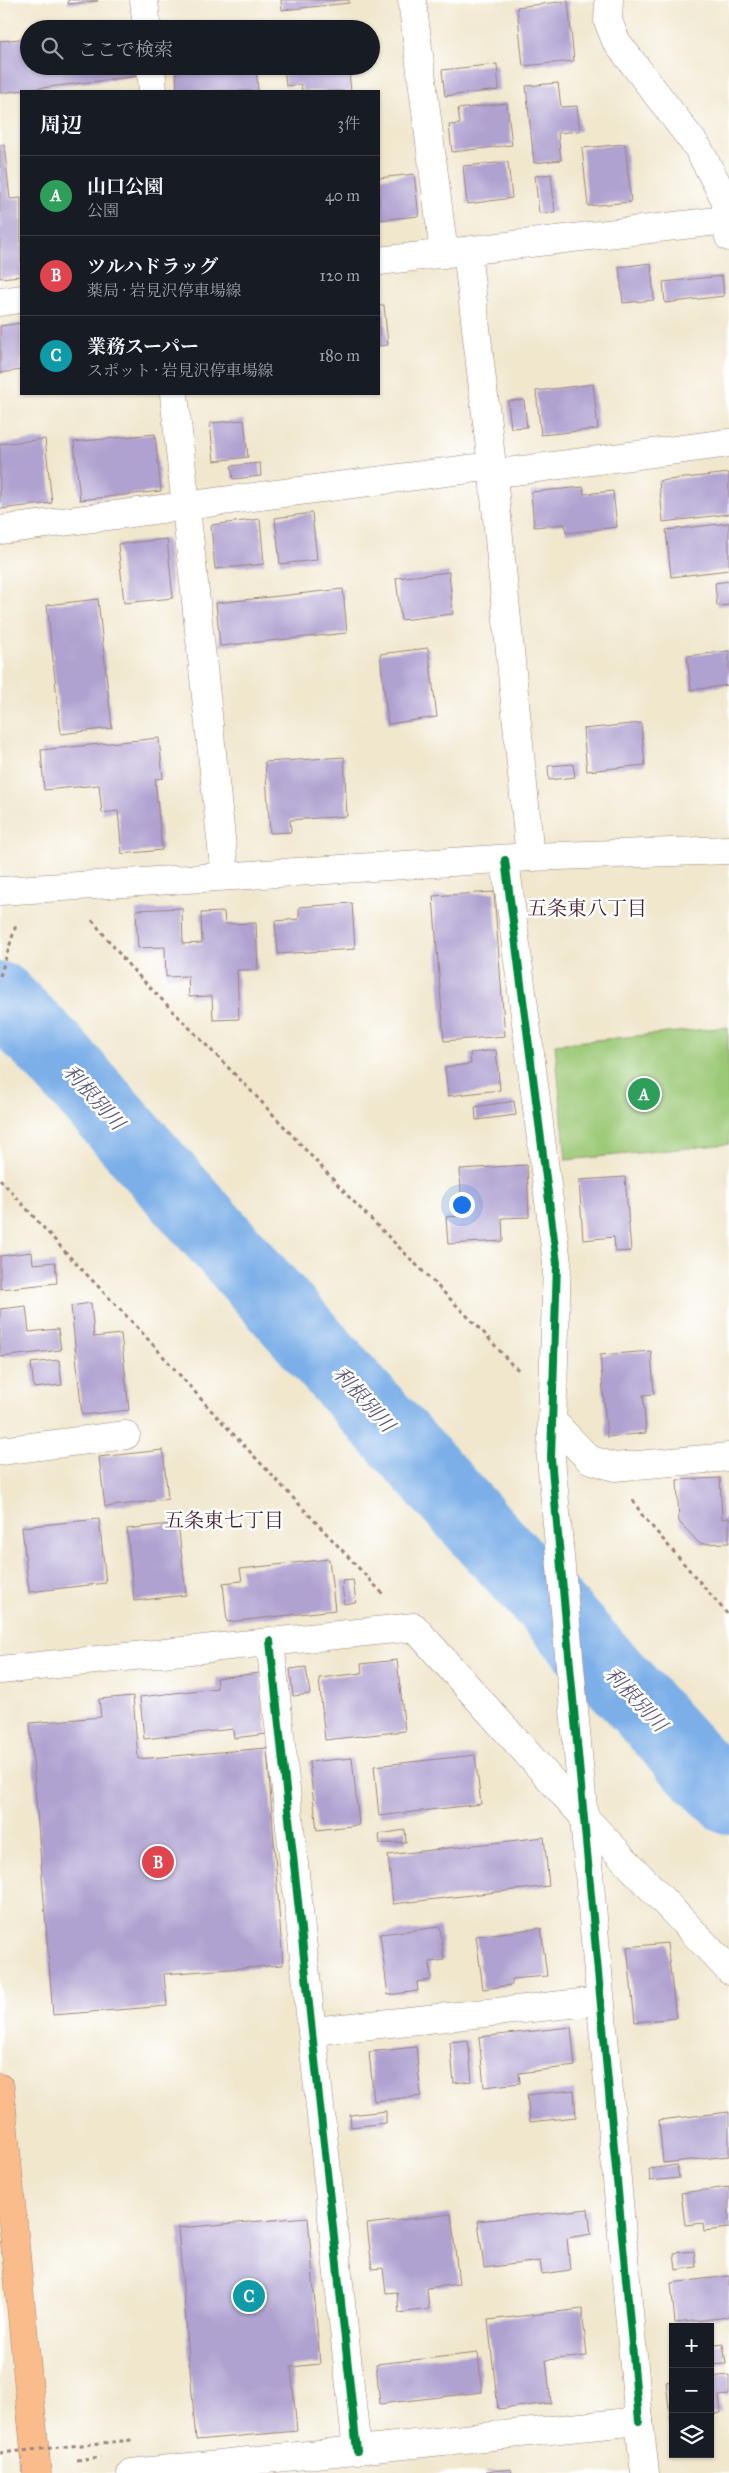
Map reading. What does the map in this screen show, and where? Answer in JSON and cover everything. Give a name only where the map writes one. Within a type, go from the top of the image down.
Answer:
[{"type":"main road","points":[[0,2088],[37,2473]]},
{"type":"street","points":[[144,0],[146,20]]},
{"type":"street","points":[[412,0],[492,470],[517,858],[556,1263],[551,1458],[645,2473]]},
{"type":"street","points":[[380,261],[727,229],[726,201],[698,148],[616,41],[608,21],[609,0]]},
{"type":"street","points":[[151,75],[153,90]]},
{"type":"street","points":[[0,302],[20,300]]},
{"type":"street","points":[[174,395],[188,507],[225,876]]},
{"type":"street","points":[[0,530],[729,443]]},
{"type":"street","points":[[8,890],[517,858],[729,850]]},
{"type":"street","points":[[553,1422],[589,1459],[614,1467],[729,1457]]},
{"type":"street","points":[[0,1451],[126,1435]]},
{"type":"street","points":[[0,1670],[270,1640],[414,1627],[585,1818],[729,1970]]},
{"type":"street","points":[[270,1640],[357,2451]]},
{"type":"street","points":[[313,2030],[600,2001]]},
{"type":"street","points":[[131,2473],[639,2421]]},
{"type":"path","points":[[65,886],[130,967],[255,1095],[350,1198],[484,1333],[513,1366],[554,1389]]},
{"type":"path","points":[[0,976],[19,916],[8,890]]},
{"type":"path","points":[[0,1179],[222,1422],[414,1627]]},
{"type":"path","points":[[614,1467],[642,1516],[729,1616]]},
{"type":"path","points":[[0,2453],[132,2440]]},
{"type":"path","points":[[77,2460],[92,2458]]},
{"type":"green space","points":[[728,1027],[729,1144],[566,1160],[555,1044]]},
{"type":"building","points":[[68,0],[97,0],[98,1],[68,4]]},
{"type":"building","points":[[281,0],[349,0],[349,3],[282,10]]},
{"type":"building","points":[[568,1],[574,61],[523,66],[517,7]]},
{"type":"building","points":[[20,39],[20,75],[139,76],[0,93],[0,41]]},
{"type":"building","points":[[497,64],[499,90],[445,96],[442,70]]},
{"type":"building","points":[[176,75],[257,75],[258,90],[177,90]]},
{"type":"building","points":[[285,75],[349,75],[351,90],[302,90],[301,84],[286,86]]},
{"type":"building","points":[[558,83],[561,107],[577,106],[580,131],[558,133],[561,160],[534,163],[526,86]]},
{"type":"building","points":[[507,103],[512,145],[452,152],[449,125],[460,124],[458,109]]},
{"type":"building","points":[[4,144],[10,199],[20,198],[20,276],[0,278],[0,145]]},
{"type":"building","points":[[625,144],[631,202],[588,206],[582,148]]},
{"type":"building","points":[[508,162],[512,198],[467,204],[463,166]]},
{"type":"building","points":[[414,174],[419,216],[380,220],[380,178]]},
{"type":"building","points":[[551,174],[555,212],[539,213],[535,176]]},
{"type":"building","points":[[651,263],[654,300],[623,303],[619,267]]},
{"type":"building","points":[[722,276],[724,296],[665,303],[663,282]]},
{"type":"building","points":[[384,305],[388,345],[380,346],[380,306]]},
{"type":"building","points":[[20,323],[20,370],[0,373],[0,326]]},
{"type":"building","points":[[593,384],[598,429],[541,435],[536,391]]},
{"type":"building","points":[[524,400],[527,427],[511,428],[508,401]]},
{"type":"building","points":[[244,420],[248,457],[214,461],[210,423]]},
{"type":"building","points":[[155,434],[161,491],[80,500],[74,442]]},
{"type":"building","points":[[45,439],[52,503],[0,509],[0,444]]},
{"type":"building","points":[[260,463],[261,476],[233,479],[231,466]]},
{"type":"building","points":[[729,473],[729,514],[663,522],[659,481]]},
{"type":"building","points":[[583,487],[584,494],[613,491],[617,527],[566,533],[565,524],[534,527],[531,492]]},
{"type":"building","points":[[312,513],[317,560],[280,564],[275,518]]},
{"type":"building","points":[[260,519],[264,564],[215,569],[211,525]]},
{"type":"building","points":[[729,523],[729,570],[671,577],[666,530]]},
{"type":"building","points":[[167,539],[173,598],[124,603],[118,544]]},
{"type":"building","points":[[449,572],[453,614],[401,620],[396,578]]},
{"type":"building","points":[[729,581],[729,605],[717,606],[715,583]]},
{"type":"building","points":[[343,589],[347,633],[220,646],[216,603]]},
{"type":"building","points":[[98,599],[112,728],[61,734],[47,605]]},
{"type":"building","points":[[428,648],[437,717],[388,724],[380,654]]},
{"type":"building","points":[[729,651],[729,685],[691,690],[687,656]]},
{"type":"building","points":[[641,723],[645,765],[587,771],[583,729]]},
{"type":"building","points":[[159,738],[163,778],[155,779],[162,850],[122,854],[118,811],[102,813],[99,785],[44,790],[41,750]]},
{"type":"building","points":[[344,757],[347,816],[290,820],[291,832],[270,833],[265,762]]},
{"type":"building","points":[[573,764],[575,777],[549,780],[548,766]]},
{"type":"building","points":[[494,892],[505,1036],[444,1041],[433,896]]},
{"type":"building","points":[[352,903],[355,949],[278,954],[275,921],[299,919],[299,907]]},
{"type":"building","points":[[182,908],[183,944],[202,943],[201,913],[224,912],[225,924],[256,923],[258,970],[237,970],[239,1019],[213,1020],[212,996],[189,997],[188,976],[166,977],[165,947],[138,948],[136,910]]},
{"type":"building","points":[[496,1050],[500,1090],[448,1096],[445,1067],[471,1064],[470,1053]]},
{"type":"building","points":[[514,1101],[516,1115],[476,1120],[475,1107]]},
{"type":"building","points":[[527,1165],[529,1217],[502,1218],[503,1241],[448,1244],[446,1217],[462,1216],[460,1169]]},
{"type":"building","points":[[625,1177],[631,1251],[615,1252],[614,1237],[583,1240],[579,1180]]},
{"type":"building","points":[[32,1252],[33,1264],[55,1262],[57,1283],[0,1289],[0,1256]]},
{"type":"building","points":[[91,1303],[94,1337],[121,1334],[129,1410],[82,1415],[71,1306]]},
{"type":"building","points":[[26,1306],[29,1332],[58,1329],[61,1350],[0,1357],[0,1309]]},
{"type":"building","points":[[651,1351],[654,1394],[643,1395],[646,1433],[607,1437],[600,1355]]},
{"type":"building","points":[[59,1360],[62,1385],[34,1388],[31,1363]]},
{"type":"building","points":[[163,1450],[168,1499],[105,1507],[99,1457]]},
{"type":"building","points":[[720,1478],[722,1519],[729,1518],[729,1543],[700,1544],[679,1522],[677,1480]]},
{"type":"building","points":[[99,1519],[106,1583],[29,1592],[22,1527]]},
{"type":"building","points":[[178,1523],[186,1595],[134,1601],[127,1529]]},
{"type":"building","points":[[329,1559],[335,1610],[227,1622],[223,1583],[242,1581],[240,1569]]},
{"type":"building","points":[[353,1580],[356,1602],[344,1604],[342,1581]]},
{"type":"building","points":[[397,1660],[405,1731],[325,1740],[319,1678],[362,1673],[361,1664]]},
{"type":"building","points":[[306,1667],[310,1694],[293,1696],[290,1669]]},
{"type":"building","points":[[260,1673],[267,1734],[234,1738],[233,1729],[144,1739],[140,1697],[217,1688],[216,1678]]},
{"type":"building","points":[[133,1696],[138,1759],[267,1748],[283,1965],[164,1974],[167,2006],[53,2015],[30,1723],[101,1717],[99,1699]]},
{"type":"building","points":[[475,1755],[481,1804],[379,1816],[374,1766]]},
{"type":"building","points":[[352,1758],[359,1825],[317,1830],[309,1762]]},
{"type":"building","points":[[405,1830],[406,1842],[380,1844],[379,1834]]},
{"type":"building","points":[[544,1837],[549,1886],[393,1904],[388,1855]]},
{"type":"building","points":[[440,1927],[444,1960],[430,1962],[431,1980],[417,1982],[418,1991],[388,1995],[380,1934]]},
{"type":"building","points":[[541,1928],[547,1976],[512,1979],[512,1985],[483,1989],[476,1936]]},
{"type":"building","points":[[667,1943],[676,2018],[635,2022],[627,1947]]},
{"type":"building","points":[[571,2027],[575,2066],[519,2073],[520,2083],[484,2087],[479,2037]]},
{"type":"building","points":[[468,2040],[472,2081],[454,2083],[450,2042]]},
{"type":"building","points":[[416,2047],[421,2096],[374,2101],[369,2052]]},
{"type":"building","points":[[574,2090],[576,2117],[530,2122],[527,2095]]},
{"type":"building","points":[[386,2111],[386,2123],[351,2127],[350,2115]]},
{"type":"building","points":[[729,2112],[729,2156],[663,2163],[659,2120]]},
{"type":"building","points":[[677,2165],[679,2178],[650,2181],[649,2169]]},
{"type":"building","points":[[729,2187],[729,2228],[704,2231],[703,2223],[685,2225],[681,2193]]},
{"type":"building","points":[[588,2209],[591,2234],[567,2238],[570,2270],[542,2274],[540,2261],[484,2268],[478,2221]]},
{"type":"building","points":[[451,2214],[459,2284],[427,2288],[429,2309],[399,2313],[397,2292],[386,2293],[383,2268],[372,2269],[367,2224]]},
{"type":"building","points":[[308,2217],[320,2364],[291,2367],[297,2431],[196,2440],[178,2228]]},
{"type":"building","points":[[694,2251],[696,2267],[676,2270],[674,2253]]},
{"type":"building","points":[[729,2276],[729,2317],[675,2323],[671,2283]]},
{"type":"building","points":[[582,2309],[587,2356],[546,2360],[551,2403],[498,2409],[488,2320]]},
{"type":"building","points":[[723,2344],[726,2364],[714,2365],[714,2345]]},
{"type":"building","points":[[478,2353],[482,2392],[380,2404],[376,2364]]},
{"type":"building","points":[[729,2375],[729,2395],[719,2396],[721,2413],[714,2414],[714,2377]]},
{"type":"building","points":[[666,2382],[669,2382],[669,2408]]},
{"type":"building","points":[[511,2469],[512,2473],[486,2473],[486,2472]]},
{"type":"waterway","name":"利根別川","points":[[0,998],[49,1047],[350,1386],[693,1763],[729,1798]]},
{"type":"cycle path","points":[[505,860],[557,1263],[551,1458],[639,2421]]},
{"type":"cycle path","points":[[270,1641],[357,2451]]},
{"type":"place","name":"山口公園","points":[[644,1094]]},
{"type":"place","name":"ツルハドラッグ","points":[[158,1862]]},
{"type":"place","name":"業務スーパー","points":[[249,2296]]},
{"type":"district","name":"五条東八丁目","points":[[587,908]]},
{"type":"district","name":"五条東七丁目","points":[[224,1520]]}]
